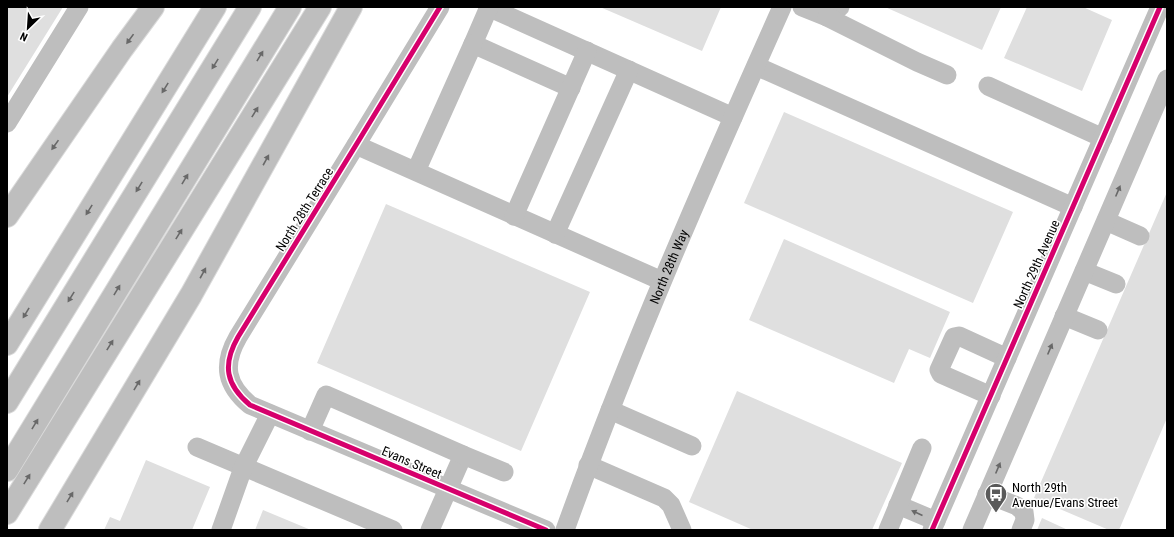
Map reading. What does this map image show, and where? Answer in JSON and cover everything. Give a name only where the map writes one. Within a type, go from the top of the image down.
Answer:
[{"type":"highway","points":[[7,216],[122,49],[153,7]]},
{"type":"highway","points":[[7,344],[215,7]]},
{"type":"highway","points":[[7,402],[250,7]]},
{"type":"highway","points":[[7,470],[290,7]]},
{"type":"highway","points":[[7,513],[320,7]]},
{"type":"highway","points":[[50,530],[191,295],[350,7]]},
{"type":"street","points":[[7,123],[79,7]]},
{"type":"street","name":"North 28th Terrace","points":[[270,414],[250,405],[239,395],[228,373],[231,350],[440,7]]},
{"type":"street","points":[[416,171],[488,7],[733,117]]},
{"type":"street","name":"North 28th Way","points":[[565,530],[588,465],[662,281],[782,7]]},
{"type":"street","points":[[802,7],[833,12],[917,62],[947,75]]},
{"type":"street","name":"North 29th Avenue","points":[[934,526],[1103,138],[1154,10]]},
{"type":"street","points":[[473,44],[571,88]]},
{"type":"street","points":[[514,216],[587,51]]},
{"type":"street","points":[[756,66],[1073,207]]},
{"type":"street","points":[[555,234],[629,70]]},
{"type":"street","points":[[972,530],[1167,79]]},
{"type":"street","points":[[988,86],[1103,138]]},
{"type":"street","points":[[356,145],[662,281]]},
{"type":"street","points":[[1106,221],[1140,236]]},
{"type":"street","points":[[1084,271],[1116,284]]},
{"type":"street","points":[[1064,316],[1098,330]]},
{"type":"street","points":[[991,396],[942,374],[939,370],[954,337],[959,336],[1007,358]]},
{"type":"street","points":[[310,431],[326,395],[504,472]]},
{"type":"street","points":[[610,410],[692,446]]},
{"type":"street","points":[[221,530],[243,468],[270,414]]},
{"type":"street","name":"Evans Street","points":[[270,414],[546,530]]},
{"type":"street","points":[[197,447],[243,468],[392,530]]},
{"type":"street","points":[[888,530],[922,448]]},
{"type":"street","points":[[430,530],[463,455]]},
{"type":"street","points":[[588,465],[664,498],[671,504],[682,530]]},
{"type":"street","points":[[987,494],[1017,506],[1024,512],[1025,520],[1021,530]]},
{"type":"street","points":[[898,505],[934,526]]},
{"type":"building","points":[[7,7],[63,7],[7,97]]},
{"type":"building","points":[[600,7],[721,7],[702,51]]},
{"type":"building","points":[[885,7],[1001,7],[982,50]]},
{"type":"building","points":[[1027,7],[1083,7],[1112,20],[1082,91],[1004,58]]},
{"type":"building","points":[[784,112],[1013,212],[973,303],[744,203]]},
{"type":"building","points":[[1167,192],[1167,418],[1119,530],[1109,530],[1034,498]]},
{"type":"building","points":[[386,204],[590,292],[521,451],[317,363]]},
{"type":"building","points":[[784,239],[950,312],[930,358],[909,349],[894,383],[749,320]]},
{"type":"building","points":[[737,391],[902,463],[872,530],[753,530],[689,502]]},
{"type":"building","points":[[146,460],[210,487],[192,530],[104,530],[110,517],[120,521]]},
{"type":"building","points":[[263,510],[311,530],[255,530]]},
{"type":"building","points":[[1042,518],[1068,530],[1037,530]]},
{"type":"cycle path","points":[[440,7],[238,337],[230,357],[228,366],[229,374],[231,382],[236,390],[250,405],[546,530]]},
{"type":"cycle path","points":[[932,530],[1160,7]]},
{"type":"place","name":"North 29th Avenue/Evans Street","points":[[996,514]]}]
